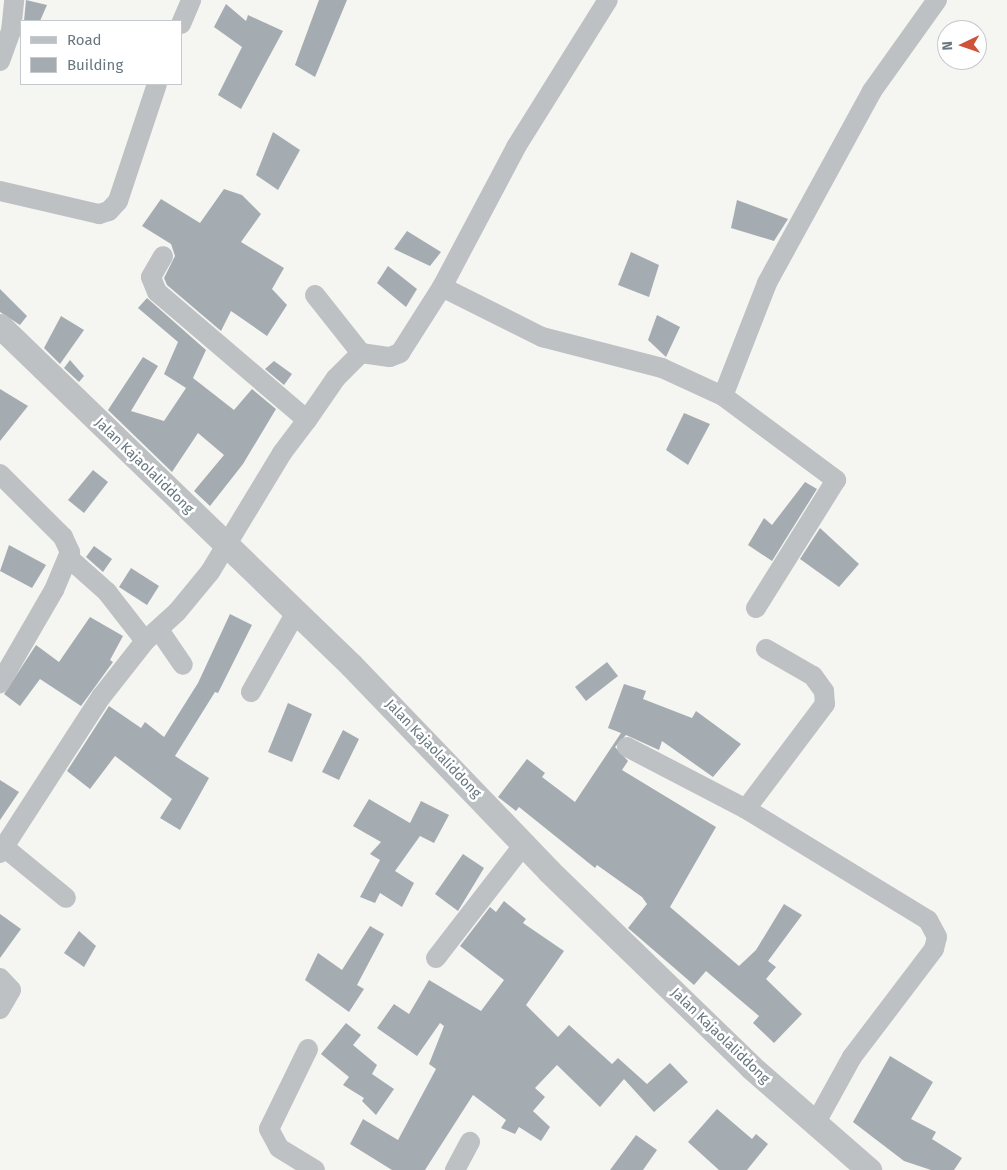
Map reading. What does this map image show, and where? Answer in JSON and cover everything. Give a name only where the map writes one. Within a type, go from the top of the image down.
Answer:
[{"type":"street","points":[[0,61],[11,31],[14,0]]},
{"type":"street","points":[[182,22],[191,0]]},
{"type":"street","points":[[315,295],[361,353],[397,356],[442,287],[516,147],[608,0]]},
{"type":"street","points":[[724,396],[766,283],[872,91],[937,0]]},
{"type":"street","points":[[0,191],[100,214],[109,211],[118,200],[157,85]]},
{"type":"street","points":[[163,256],[151,277],[157,292],[307,420]]},
{"type":"street","points":[[442,287],[524,330],[662,368],[724,396],[836,480],[756,608]]},
{"type":"street","name":"Jalan Kajaolaliddong","points":[[0,326],[296,612],[524,844],[861,1168]]},
{"type":"street","points":[[66,898],[2,850],[90,713],[152,635],[196,591],[336,378],[361,353]]},
{"type":"street","points":[[0,474],[63,537],[70,559],[183,665]]},
{"type":"street","points":[[0,683],[70,559]]},
{"type":"street","points":[[251,692],[296,612]]},
{"type":"street","points":[[746,809],[825,704],[824,691],[813,676],[766,650]]},
{"type":"street","points":[[627,747],[746,809],[928,920],[936,931],[934,948],[861,1043],[815,1124]]},
{"type":"street","points":[[436,958],[524,844]]},
{"type":"street","points":[[0,978],[11,990],[0,1009]]},
{"type":"street","points":[[308,1049],[269,1129],[279,1148],[315,1170]]},
{"type":"street","points":[[454,1170],[470,1142]]},
{"type":"building","points":[[26,0],[47,5],[40,20],[24,20]]},
{"type":"building","points":[[319,0],[347,0],[315,77],[295,65]]},
{"type":"building","points":[[226,4],[246,21],[248,15],[283,31],[241,109],[218,95],[242,47],[214,27]]},
{"type":"building","points":[[273,132],[300,150],[278,190],[256,175]]},
{"type":"building","points":[[224,189],[242,195],[261,214],[241,242],[284,268],[272,289],[287,305],[267,336],[231,311],[221,331],[167,285],[164,278],[175,256],[171,244],[142,226],[161,199],[200,223]]},
{"type":"building","points":[[737,200],[788,219],[774,241],[731,228]]},
{"type":"building","points":[[407,231],[441,252],[430,266],[394,249]]},
{"type":"building","points":[[631,252],[659,265],[649,297],[618,285]]},
{"type":"building","points":[[388,266],[417,289],[406,307],[377,283]]},
{"type":"building","points":[[0,289],[27,316],[20,325],[0,312]]},
{"type":"building","points":[[147,298],[206,350],[193,378],[234,410],[252,389],[276,409],[243,464],[210,506],[194,491],[224,455],[198,433],[172,472],[108,410],[143,357],[158,366],[131,411],[164,421],[186,388],[164,374],[178,342],[138,308]]},
{"type":"building","points":[[657,315],[680,327],[666,357],[648,340]]},
{"type":"building","points":[[61,316],[84,330],[60,364],[44,348]]},
{"type":"building","points":[[70,360],[84,376],[79,382],[64,368]]},
{"type":"building","points":[[274,361],[292,374],[284,385],[265,369]]},
{"type":"building","points":[[0,389],[28,406],[0,441]]},
{"type":"building","points":[[684,413],[710,424],[688,465],[666,450]]},
{"type":"building","points":[[93,470],[108,482],[84,513],[68,500]]},
{"type":"building","points":[[805,482],[817,489],[772,561],[748,545],[764,518],[772,525]]},
{"type":"building","points":[[820,528],[859,564],[839,587],[800,559]]},
{"type":"building","points":[[9,545],[46,565],[32,588],[0,571]]},
{"type":"building","points":[[94,546],[112,559],[103,572],[86,557]]},
{"type":"building","points":[[131,568],[159,586],[147,605],[119,587]]},
{"type":"building","points":[[230,614],[252,625],[218,693],[215,692],[175,756],[209,778],[180,830],[160,818],[172,799],[115,756],[90,789],[67,771],[109,706],[141,728],[145,722],[164,737],[198,683]]},
{"type":"building","points":[[90,617],[123,636],[110,660],[113,662],[81,706],[40,679],[20,706],[4,694],[36,645],[59,662]]},
{"type":"building","points":[[607,662],[618,676],[586,701],[575,687]]},
{"type":"building","points":[[624,684],[646,691],[643,699],[692,718],[696,711],[741,744],[713,777],[662,741],[659,750],[626,735],[615,747],[628,761],[622,770],[716,827],[670,907],[739,966],[756,950],[784,904],[802,915],[768,961],[776,967],[766,979],[802,1014],[774,1043],[753,1023],[759,1016],[706,971],[694,985],[628,928],[647,904],[642,897],[597,865],[595,868],[519,807],[516,811],[498,797],[527,759],[545,773],[542,777],[575,802],[621,733],[608,728]]},
{"type":"building","points":[[288,703],[312,714],[292,762],[268,752]]},
{"type":"building","points":[[343,730],[359,739],[339,780],[322,772]]},
{"type":"building","points":[[0,780],[19,792],[0,820]]},
{"type":"building","points":[[369,799],[410,823],[421,801],[449,815],[434,843],[420,836],[395,871],[414,883],[402,907],[380,893],[375,903],[360,897],[380,860],[370,854],[381,842],[353,826]]},
{"type":"building","points":[[463,854],[484,868],[458,911],[435,894]]},
{"type":"building","points":[[504,901],[526,919],[523,923],[564,951],[526,1005],[558,1037],[569,1025],[612,1064],[618,1058],[647,1084],[670,1063],[688,1082],[654,1112],[624,1079],[600,1107],[557,1065],[535,1088],[545,1097],[533,1111],[550,1127],[541,1141],[519,1127],[515,1134],[501,1128],[506,1120],[473,1095],[425,1170],[392,1170],[350,1144],[363,1119],[398,1140],[436,1069],[429,1064],[444,1026],[440,1023],[417,1056],[377,1028],[394,1004],[409,1014],[429,980],[481,1011],[504,980],[460,946],[490,907],[496,912]]},
{"type":"building","points":[[0,914],[21,929],[0,958]]},
{"type":"building","points":[[370,926],[384,934],[357,985],[364,989],[349,1012],[305,980],[318,953],[342,970]]},
{"type":"building","points":[[79,931],[96,946],[84,967],[64,953]]},
{"type":"building","points":[[346,1023],[361,1035],[353,1045],[377,1065],[372,1074],[394,1089],[376,1115],[362,1101],[364,1098],[343,1085],[349,1077],[321,1054]]},
{"type":"building","points":[[890,1056],[933,1082],[911,1119],[936,1132],[932,1139],[962,1158],[954,1170],[931,1170],[904,1161],[853,1122]]},
{"type":"building","points":[[717,1109],[752,1139],[756,1134],[768,1144],[747,1170],[719,1170],[688,1142]]},
{"type":"building","points":[[636,1135],[657,1150],[643,1170],[610,1170]]}]
